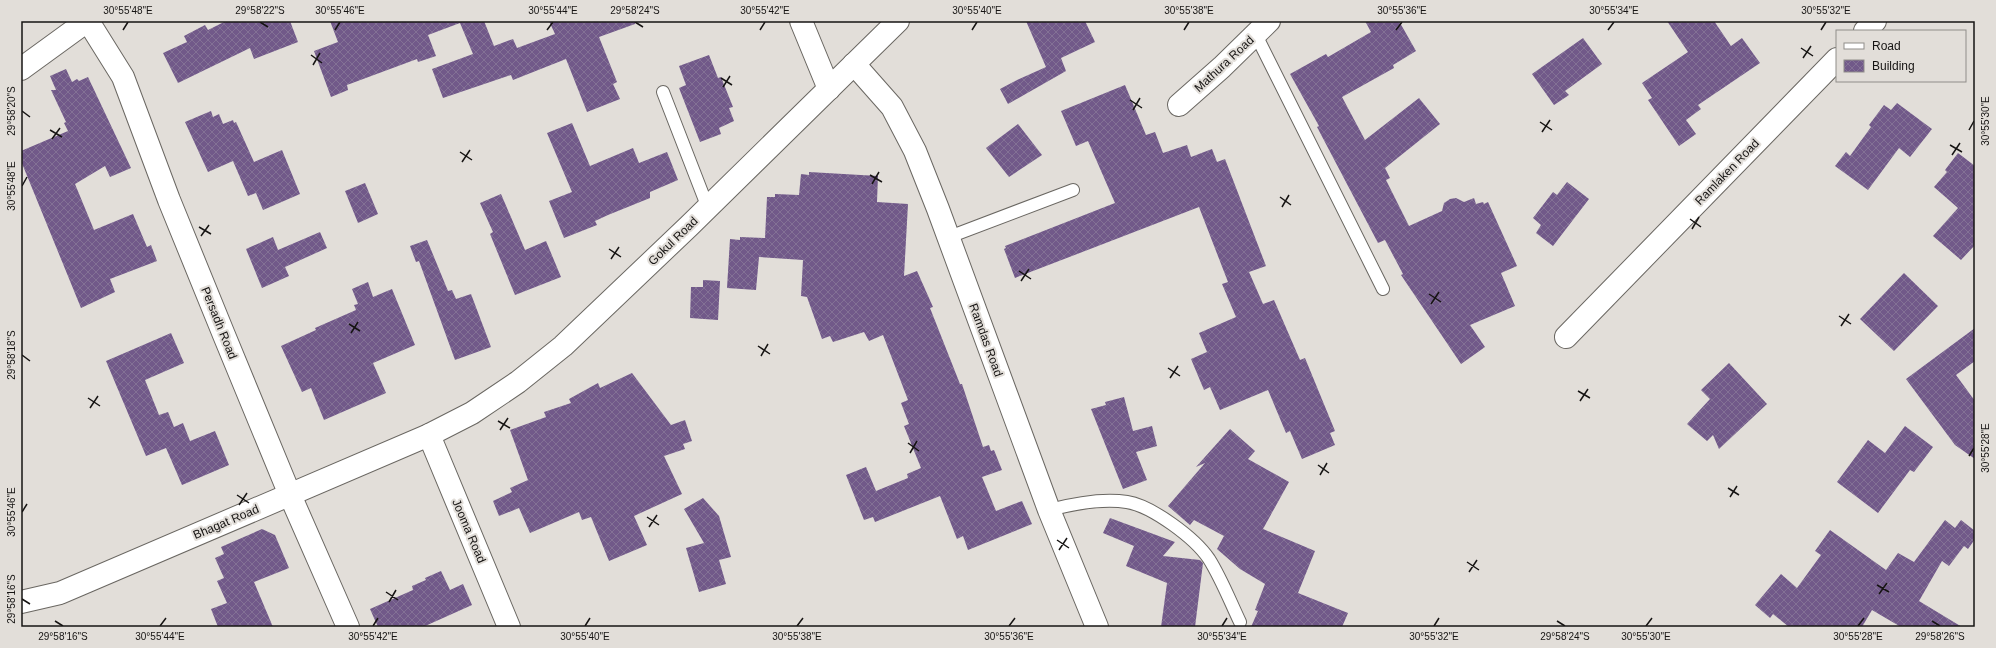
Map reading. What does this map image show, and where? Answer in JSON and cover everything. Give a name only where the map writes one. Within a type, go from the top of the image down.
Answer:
[{"type":"street","points":[[21,69],[87,21]]},
{"type":"street","name":"Persadh Road","points":[[87,21],[123,77],[169,200],[290,495],[348,627]]},
{"type":"street","points":[[801,21],[828,89]]},
{"type":"street","name":"Gokul Road","points":[[429,435],[472,413],[518,382],[563,346],[708,208],[898,21]]},
{"type":"street","points":[[1866,30],[1875,21]]},
{"type":"street","name":"Mathura Road","points":[[1178,105],[1222,67],[1262,28]]},
{"type":"street","name":"Ramlaken Road","points":[[1566,337],[1836,60]]},
{"type":"street","name":"Ramdas Road","points":[[854,64],[892,107],[915,151],[1049,510],[1097,627]]},
{"type":"street","name":"Bhagat Road","points":[[21,602],[60,593],[429,435]]},
{"type":"street","name":"Jooma Road","points":[[429,435],[509,627]]},
{"type":"lane","points":[[1262,28],[1383,289]]},
{"type":"lane","points":[[663,92],[708,208]]},
{"type":"lane","points":[[948,237],[1073,190]]},
{"type":"lane","points":[[1049,510],[1070,504],[1128,502],[1158,515],[1186,534],[1209,558],[1240,622]]},
{"type":"building","points":[[226,21],[290,21],[298,42],[254,59],[250,48],[178,83],[163,53],[187,42],[184,36],[205,25],[208,30]]},
{"type":"building","points":[[330,21],[484,21],[494,46],[513,39],[517,48],[555,34],[549,21],[635,21],[635,24],[599,37],[617,82],[613,84],[620,99],[587,112],[566,59],[513,80],[511,75],[443,98],[432,69],[473,54],[460,23],[428,35],[436,56],[418,62],[417,59],[347,85],[348,90],[331,97],[314,51],[338,42]]},
{"type":"building","points":[[1026,21],[1085,21],[1095,42],[1061,58],[1066,71],[1008,104],[1000,89],[1046,67]]},
{"type":"building","points":[[1365,21],[1399,21],[1416,51],[1393,65],[1394,68],[1342,97],[1365,140],[1419,98],[1440,124],[1385,168],[1390,178],[1386,180],[1409,226],[1442,211],[1444,203],[1450,199],[1456,198],[1464,202],[1474,198],[1476,204],[1483,202],[1484,204],[1488,202],[1517,266],[1501,273],[1515,306],[1470,325],[1485,347],[1461,364],[1401,275],[1403,274],[1385,240],[1378,243],[1317,127],[1319,126],[1290,74],[1326,54],[1328,57],[1371,32]]},
{"type":"building","points":[[1667,21],[1714,21],[1731,46],[1742,38],[1760,63],[1698,105],[1701,109],[1686,120],[1696,134],[1679,146],[1648,100],[1652,98],[1642,83],[1688,52]]},
{"type":"building","points":[[1583,38],[1602,64],[1565,91],[1569,95],[1554,105],[1532,74]]},
{"type":"building","points":[[709,55],[718,78],[721,77],[733,107],[729,108],[734,121],[719,128],[721,134],[700,142],[679,88],[686,85],[679,66]]},
{"type":"building","points":[[66,69],[72,82],[77,79],[79,81],[88,77],[131,168],[110,177],[105,166],[75,184],[94,230],[133,214],[147,247],[151,245],[157,261],[110,279],[115,292],[81,308],[21,161],[21,151],[68,131],[64,123],[66,122],[51,90],[56,90],[50,76]]},
{"type":"building","points":[[1125,85],[1146,135],[1155,132],[1163,153],[1187,145],[1191,157],[1212,149],[1217,162],[1225,159],[1266,266],[1249,272],[1263,304],[1274,300],[1300,360],[1305,358],[1335,431],[1330,433],[1335,445],[1302,459],[1290,431],[1286,433],[1268,390],[1220,410],[1210,387],[1204,390],[1191,359],[1207,352],[1199,333],[1236,317],[1222,284],[1228,282],[1199,207],[1015,278],[1004,249],[1006,248],[1005,246],[1115,203],[1088,141],[1076,146],[1061,111]]},
{"type":"building","points":[[1897,103],[1932,129],[1910,157],[1899,148],[1868,190],[1835,166],[1846,152],[1850,156],[1871,127],[1869,125],[1884,105],[1891,110]]},
{"type":"building","points":[[211,111],[213,117],[219,114],[223,124],[233,120],[234,123],[236,122],[254,162],[282,150],[300,194],[263,210],[256,193],[248,196],[233,161],[208,172],[185,122]]},
{"type":"building","points":[[572,123],[590,166],[633,148],[639,163],[667,152],[678,180],[650,192],[650,198],[595,221],[597,225],[564,238],[549,201],[572,192],[547,133]]},
{"type":"building","points":[[1018,124],[1042,155],[1009,177],[986,148]]},
{"type":"building","points":[[1958,153],[1975,166],[1975,245],[1961,260],[1933,236],[1958,208],[1934,187],[1947,172],[1945,170]]},
{"type":"building","points":[[809,172],[878,176],[877,202],[908,204],[904,276],[917,271],[933,307],[930,308],[960,384],[962,384],[983,447],[989,445],[991,451],[994,450],[1002,470],[982,477],[996,511],[1022,501],[1032,524],[968,550],[963,536],[957,539],[940,496],[875,522],[873,517],[864,520],[846,475],[866,467],[876,491],[908,478],[907,474],[921,468],[904,426],[909,424],[901,403],[908,400],[883,335],[869,341],[864,332],[833,342],[830,336],[822,339],[807,297],[801,296],[803,260],[759,257],[756,290],[727,288],[730,239],[740,240],[740,237],[765,238],[767,197],[775,197],[775,194],[799,195],[801,174],[809,175]]},
{"type":"building","points":[[1567,182],[1589,199],[1553,246],[1536,233],[1541,225],[1533,218],[1553,192],[1557,195]]},
{"type":"building","points":[[365,183],[378,214],[358,223],[345,191]]},
{"type":"building","points":[[501,194],[525,250],[546,241],[561,277],[515,295],[490,234],[493,232],[480,203]]},
{"type":"building","points":[[320,232],[327,248],[285,267],[289,276],[262,288],[246,249],[273,237],[278,250]]},
{"type":"building","points":[[427,240],[448,291],[452,290],[456,299],[471,294],[491,347],[455,360],[419,261],[416,262],[410,246]]},
{"type":"building","points":[[1904,273],[1938,306],[1894,351],[1860,319]]},
{"type":"building","points":[[703,280],[720,281],[718,320],[690,318],[691,287],[703,287]]},
{"type":"building","points":[[368,282],[373,297],[392,289],[415,345],[373,363],[386,393],[324,420],[311,388],[302,392],[281,346],[316,330],[315,328],[356,310],[354,305],[358,304],[352,289]]},
{"type":"building","points":[[1975,328],[1975,361],[1956,375],[1975,401],[1975,459],[1955,445],[1906,379]]},
{"type":"building","points":[[171,333],[184,363],[145,380],[159,415],[168,412],[174,427],[183,423],[190,441],[215,431],[229,465],[182,485],[166,448],[146,456],[106,361]]},
{"type":"building","points":[[1729,363],[1767,404],[1719,449],[1713,435],[1707,441],[1687,424],[1710,399],[1701,390]]},
{"type":"building","points":[[632,373],[671,425],[685,420],[692,441],[683,444],[685,449],[664,456],[682,494],[634,516],[647,545],[609,561],[591,517],[582,520],[579,512],[530,533],[519,508],[499,516],[493,501],[512,492],[510,488],[528,480],[510,430],[546,417],[544,412],[571,403],[569,399],[598,383],[600,388]]},
{"type":"building","points":[[1124,397],[1133,431],[1152,426],[1157,446],[1136,452],[1147,480],[1123,489],[1091,409],[1106,405],[1105,402]]},
{"type":"building","points":[[1905,426],[1933,447],[1914,472],[1910,470],[1878,513],[1837,482],[1868,440],[1885,453]]},
{"type":"building","points":[[1230,429],[1255,451],[1248,459],[1289,482],[1263,529],[1315,551],[1298,593],[1348,613],[1342,627],[1251,627],[1258,611],[1255,610],[1265,584],[1240,569],[1217,549],[1224,536],[1194,520],[1190,525],[1168,506],[1205,463],[1196,467]]},
{"type":"building","points":[[703,498],[719,516],[731,557],[719,560],[726,584],[699,592],[686,548],[704,543],[684,509]]},
{"type":"building","points":[[1110,518],[1175,542],[1163,556],[1200,560],[1203,563],[1195,627],[1161,627],[1167,583],[1126,566],[1134,546],[1103,533]]},
{"type":"building","points":[[1945,520],[1955,528],[1961,520],[1975,531],[1975,539],[1968,549],[1964,546],[1949,566],[1942,561],[1919,601],[1962,627],[1901,627],[1872,610],[1862,627],[1789,627],[1773,614],[1770,618],[1755,605],[1781,574],[1797,588],[1821,555],[1815,551],[1830,530],[1886,570],[1898,553],[1914,562]]},
{"type":"building","points":[[262,529],[275,535],[289,568],[254,582],[273,627],[218,627],[211,609],[227,603],[217,581],[224,578],[215,558],[224,554],[221,547]]},
{"type":"building","points":[[441,571],[450,590],[463,584],[472,605],[423,627],[378,627],[370,609],[413,590],[412,586]]}]
